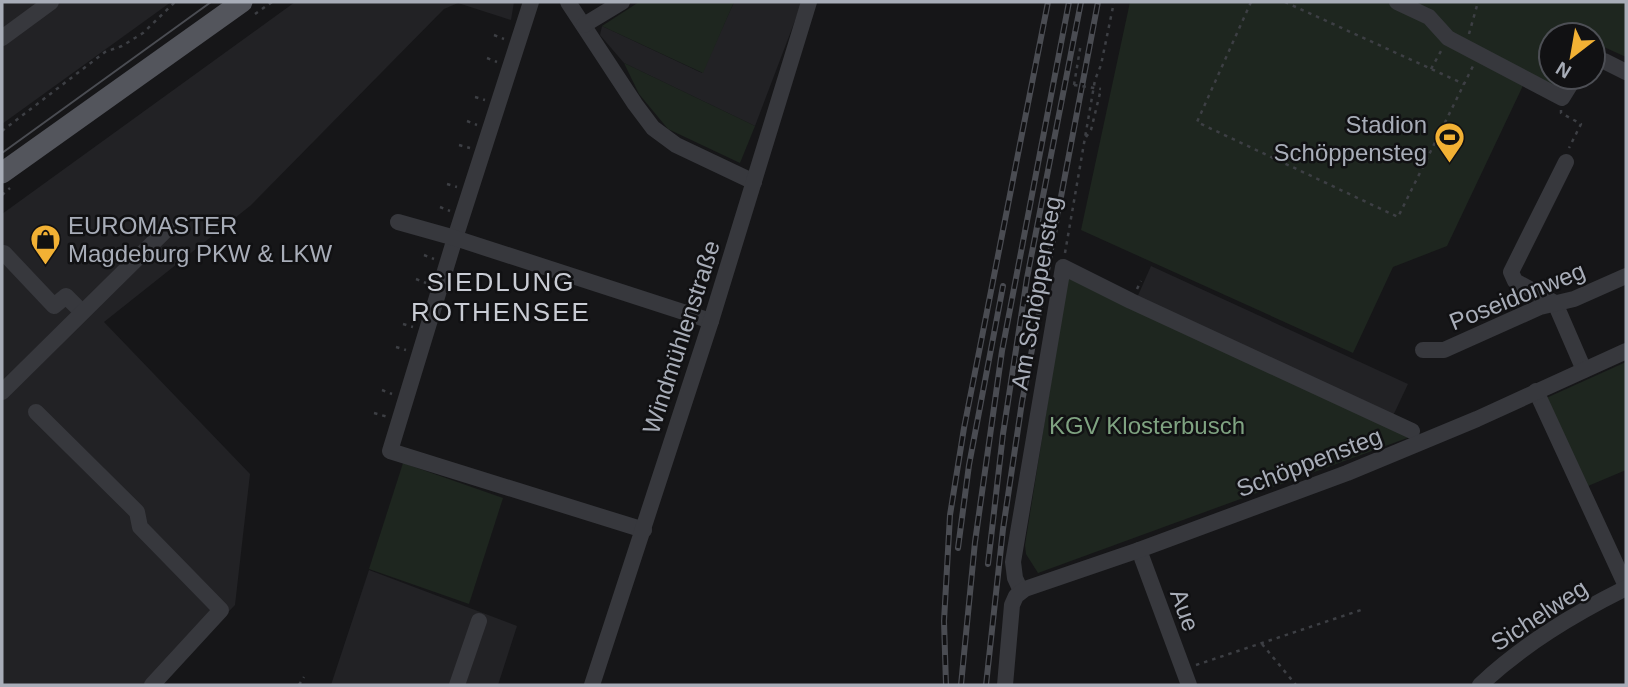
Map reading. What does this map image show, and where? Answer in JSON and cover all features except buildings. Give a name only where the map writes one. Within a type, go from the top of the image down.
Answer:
[{"type":"main road","points":[[2,173],[242,2]]},
{"type":"street","points":[[2,38],[51,2]]},
{"type":"street","points":[[531,2],[390,452],[644,530]]},
{"type":"street","points":[[568,2],[635,104],[658,133],[676,145],[754,182]]},
{"type":"street","points":[[584,25],[622,2]]},
{"type":"street","name":"Windmühlenstraße","points":[[592,685],[711,321],[809,2]]},
{"type":"street","points":[[1397,2],[1429,17],[1455,42],[1562,97],[1566,91]]},
{"type":"street","points":[[1607,62],[1626,72]]},
{"type":"street","points":[[1566,162],[1511,272],[1515,281],[1555,303],[1584,370]]},
{"type":"street","points":[[398,222],[711,321]]},
{"type":"street","points":[[3,388],[167,229]]},
{"type":"street","points":[[4,253],[54,306],[66,296],[82,312]]},
{"type":"street","points":[[1063,267],[1412,431]]},
{"type":"street","name":"Am Schöppensteg","points":[[1021,591],[1015,578],[1013,562],[1063,267]]},
{"type":"street","name":"Poseidonweg","points":[[1423,350],[1444,349],[1540,307],[1574,299],[1626,276]]},
{"type":"street","name":"Schöppensteg","points":[[1021,591],[1348,473],[1465,424],[1626,351]]},
{"type":"street","name":"Sichelweg","points":[[1480,685],[1544,633],[1626,587],[1536,391]]},
{"type":"street","points":[[36,412],[137,512],[140,527],[221,610],[152,685]]},
{"type":"street","name":"Aue","points":[[1139,550],[1189,685]]},
{"type":"street","points":[[1005,685],[1012,608],[1021,591]]},
{"type":"street","points":[[457,685],[479,621]]},
{"type":"path","points":[[2,131],[105,52],[122,46],[143,33],[175,2]]},
{"type":"path","name":"Am Schöppensteg","points":[[1063,267],[1095,79],[1101,65],[1114,2]]},
{"type":"path","points":[[1251,2],[1197,122],[1398,216],[1479,54]]},
{"type":"path","points":[[1285,2],[1464,84]]},
{"type":"path","points":[[1431,69],[1455,42],[1471,30],[1478,2]]},
{"type":"path","points":[[494,36],[507,40]]},
{"type":"path","points":[[1081,43],[1074,85],[1101,89],[1091,130],[1085,140]]},
{"type":"path","points":[[487,58],[500,63]]},
{"type":"path","points":[[475,97],[488,101]]},
{"type":"path","points":[[1562,97],[1561,113],[1581,124],[1568,150],[1566,162]]},
{"type":"path","points":[[467,121],[480,126]]},
{"type":"path","points":[[459,145],[473,149]]},
{"type":"path","points":[[447,184],[460,188]]},
{"type":"path","points":[[440,207],[453,212]]},
{"type":"path","points":[[424,255],[438,260]]},
{"type":"path","points":[[416,279],[430,284]]},
{"type":"path","points":[[403,324],[416,328]]},
{"type":"path","points":[[396,346],[409,351]]},
{"type":"path","points":[[382,390],[395,395]]},
{"type":"path","points":[[374,413],[388,417]]},
{"type":"path","points":[[1183,669],[1361,610]]},
{"type":"path","points":[[1262,644],[1296,685]]},
{"type":"path","points":[[299,685],[304,677]]},
{"type":"shaded area","points":[[2,2],[171,2],[2,124]]},
{"type":"shaded area","points":[[295,2],[514,2],[511,20],[458,3],[444,9],[250,206],[104,322],[250,474],[235,605],[158,685],[2,685],[2,214]]},
{"type":"shaded area","points":[[734,2],[802,2],[755,126],[624,63],[600,35],[602,26],[702,73]]},
{"type":"shaded area","points":[[1151,266],[1408,384],[1391,420],[1136,300]]},
{"type":"shaded area","points":[[369,570],[517,626],[498,685],[331,685]]},
{"type":"green space","points":[[639,2],[734,2],[703,73],[602,26]]},
{"type":"green space","points":[[1130,2],[1626,2],[1626,57],[1607,48],[1607,21],[1537,21],[1537,79],[1528,75],[1447,246],[1393,267],[1353,353],[1081,230]]},
{"type":"green space","points":[[624,63],[755,126],[740,163],[668,129],[639,94]]},
{"type":"green space","name":"KGV Klosterbusch","points":[[1068,275],[1410,437],[1038,573],[1026,554],[1025,545]]},
{"type":"green space","points":[[1626,362],[1626,470],[1588,486],[1544,399]]},
{"type":"green space","points":[[403,463],[503,498],[469,604],[369,569]]},
{"type":"tram line","points":[[2,153],[211,2]]},
{"type":"railway","points":[[946,685],[944,621],[950,515],[964,428],[1048,2]]},
{"type":"railway","points":[[961,685],[975,542],[1002,351],[1069,2]]},
{"type":"railway","points":[[988,564],[1003,434],[1027,278],[1081,2]]},
{"type":"railway","points":[[986,685],[1003,529],[1022,402],[1098,2]]},
{"type":"railway","points":[[958,548],[969,465],[1003,286]]},
{"type":"place","name":"Stadion Schöppensteg","points":[[1450,165]]},
{"type":"place","name":"EUROMASTER Magdeburg PKW & LKW","points":[[45,266]]},
{"type":"district","name":"SIEDLUNG ROTHENSEE","points":[[501,297]]}]
